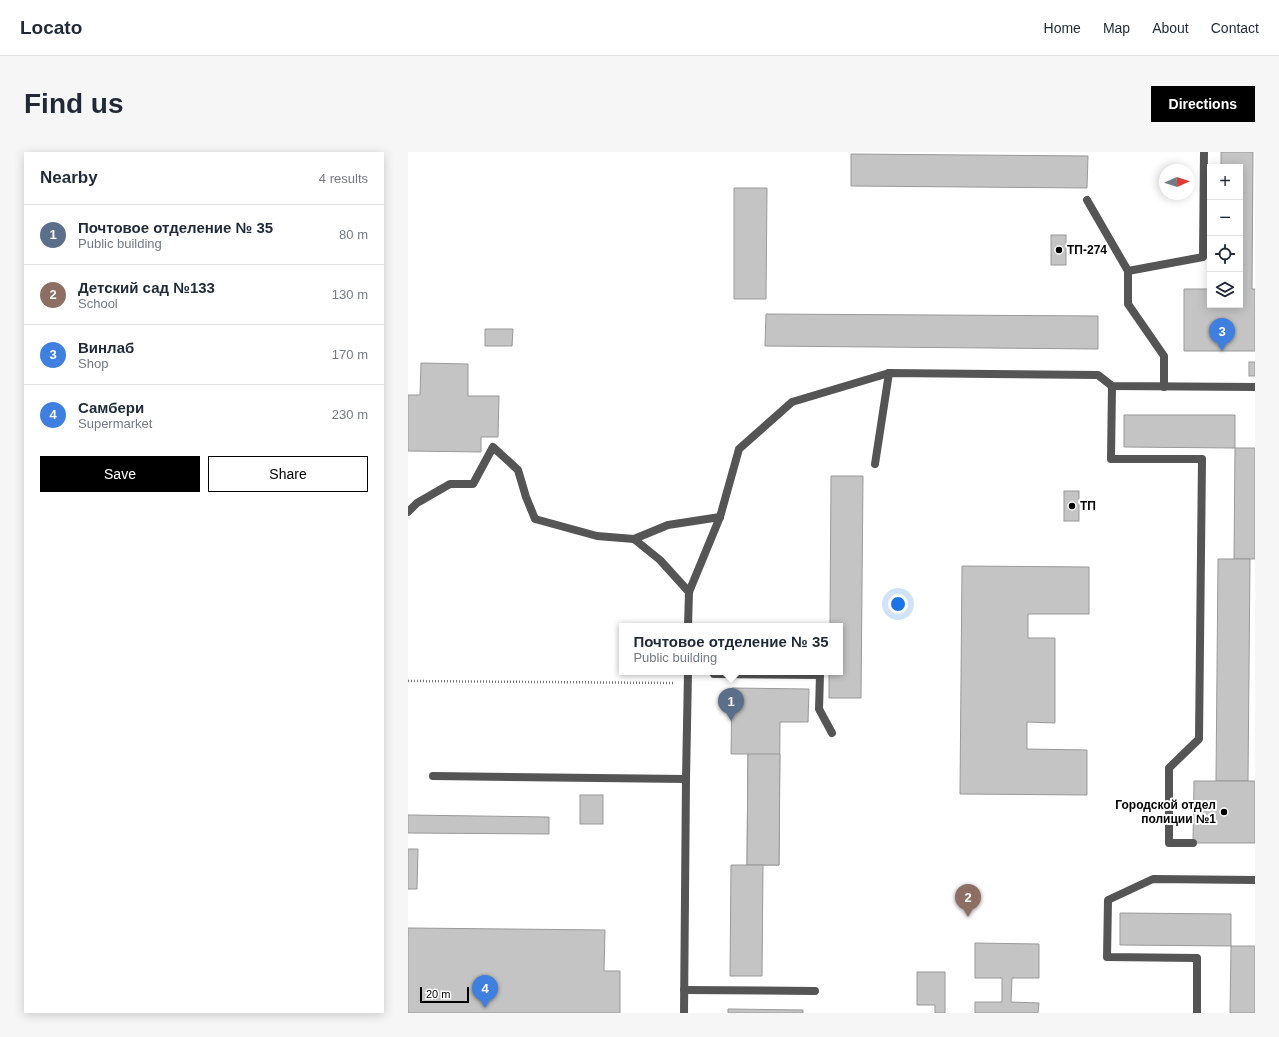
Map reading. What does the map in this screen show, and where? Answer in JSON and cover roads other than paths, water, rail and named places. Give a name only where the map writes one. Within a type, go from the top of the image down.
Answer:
[{"type":"lane","points":[[1128,271],[1203,256],[1204,152]]},
{"type":"lane","points":[[1087,200],[1128,271],[1128,304],[1164,356],[1164,387]]},
{"type":"lane","points":[[688,623],[689,592],[720,517],[739,449],[792,402],[889,373],[1098,375],[1112,386],[1255,387]]},
{"type":"lane","points":[[875,464],[889,373]]},
{"type":"lane","points":[[1112,386],[1111,459],[1202,460],[1199,739],[1169,768],[1169,843],[1193,843]]},
{"type":"lane","points":[[408,512],[417,503],[450,484],[473,484],[493,447],[518,470],[526,497],[535,519],[597,536],[634,539],[668,525],[720,517]]},
{"type":"lane","points":[[634,539],[660,560],[689,592]]},
{"type":"lane","points":[[684,1013],[688,675]]},
{"type":"lane","points":[[820,675],[819,709],[832,733]]},
{"type":"lane","points":[[433,776],[686,778]]},
{"type":"lane","points":[[1197,1013],[1197,958],[1107,957],[1108,900],[1153,879],[1255,880]]},
{"type":"lane","points":[[684,990],[815,991]]},
{"type":"place","name":"ТП-274","points":[[1059,250]]},
{"type":"place","name":"Винлаб","points":[[1222,351]]},
{"type":"place","name":"ТП","points":[[1072,506]]},
{"type":"place","name":"Почтовое отделение № 35","points":[[731,721]]},
{"type":"place","name":"Городской отдел полиции №1","points":[[1224,812]]},
{"type":"place","name":"Детский сад №133","points":[[968,917]]},
{"type":"place","name":"Самбери","points":[[485,1008]]}]
